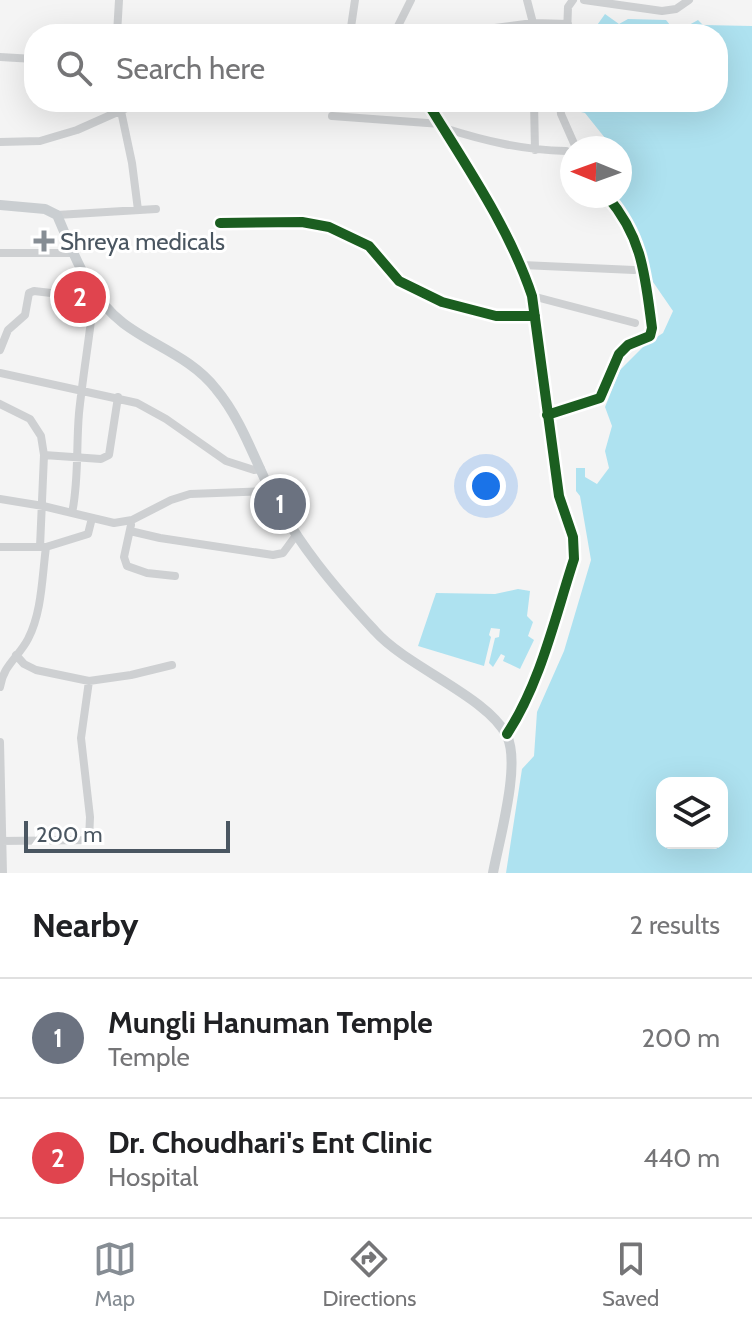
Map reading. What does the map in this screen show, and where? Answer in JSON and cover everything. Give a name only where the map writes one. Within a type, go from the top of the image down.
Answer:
[{"type":"main road","points":[[0,205],[45,209],[57,215],[94,295],[123,323],[181,356],[216,388],[249,441],[271,491],[316,564],[376,634],[420,668],[478,704],[507,734],[514,763],[493,873]]},
{"type":"street","points":[[118,24],[119,0]]},
{"type":"street","points":[[351,24],[355,0]]},
{"type":"street","points":[[399,24],[411,0]]},
{"type":"street","points":[[527,0],[533,23]]},
{"type":"street","points":[[568,24],[568,7],[573,0]]},
{"type":"street","points":[[584,0],[662,11],[676,9],[689,0]]},
{"type":"street","points":[[529,24],[539,24]]},
{"type":"street","points":[[0,57],[24,58]]},
{"type":"street","points":[[0,142],[40,141],[77,130],[119,112]]},
{"type":"street","points":[[121,112],[138,210]]},
{"type":"street","points":[[433,112],[522,265],[532,296],[559,496],[573,537],[574,559],[532,686],[507,734]]},
{"type":"street","points":[[534,112],[535,150]]},
{"type":"street","points":[[561,112],[567,136]]},
{"type":"street","points":[[332,116],[442,126],[485,142],[535,150],[560,149]]},
{"type":"street","points":[[547,415],[600,398],[619,354],[628,345],[650,336],[652,328],[645,271],[630,227],[616,208]]},
{"type":"street","points":[[57,215],[156,209]]},
{"type":"street","points":[[220,223],[302,222],[329,227],[369,246],[399,281],[442,302],[496,316],[535,316]]},
{"type":"street","points":[[0,253],[74,253]]},
{"type":"street","points":[[522,265],[634,270]]},
{"type":"street","points":[[0,350],[4,329],[25,315],[29,293],[68,295]]},
{"type":"street","points":[[72,513],[78,480],[76,459],[94,295]]},
{"type":"street","points":[[532,296],[635,323]]},
{"type":"street","points":[[0,373],[137,403],[166,419],[226,461],[254,470],[261,469]]},
{"type":"street","points":[[44,455],[101,459],[109,455],[118,397]]},
{"type":"street","points":[[0,404],[30,419],[41,436],[44,455],[41,480],[41,591],[33,628],[26,643],[9,663],[0,687]]},
{"type":"street","points":[[0,499],[114,523],[132,520],[190,494],[271,491]]},
{"type":"street","points":[[0,547],[43,547],[88,534],[92,518]]},
{"type":"street","points":[[132,520],[124,557],[127,566],[147,573],[175,576]]},
{"type":"street","points":[[130,531],[273,555],[283,553],[297,534]]},
{"type":"street","points":[[16,655],[36,670],[89,681],[172,665]]},
{"type":"street","points":[[0,841],[89,840],[90,817],[81,738],[89,681]]},
{"type":"street","points":[[0,742],[3,873]]},
{"type":"water","points":[[605,14],[619,24],[598,24]]},
{"type":"water","points":[[628,19],[666,20],[669,24],[619,24]]},
{"type":"water","points":[[728,26],[752,26],[752,873],[506,873],[522,769],[534,756],[537,712],[564,651],[591,560],[580,496],[576,491],[576,468],[585,468],[585,477],[597,484],[609,468],[605,451],[612,426],[605,407],[620,370],[646,344],[663,333],[673,311],[653,282],[638,245],[636,229],[622,208],[632,208],[632,136],[603,136],[581,112],[728,112]]},
{"type":"water","points":[[518,589],[530,591],[527,616],[533,622],[528,636],[534,640],[520,669],[503,661],[505,656],[501,654],[493,667],[489,663],[500,629],[491,628],[484,666],[418,646],[436,593],[495,594]]},
{"type":"cycle path","points":[[433,112],[499,221],[532,296],[559,496],[573,537],[574,559],[546,649],[529,693],[507,734]]},
{"type":"cycle path","points":[[547,415],[600,398],[619,354],[628,345],[650,336],[652,328],[640,258],[628,227],[616,208]]},
{"type":"cycle path","points":[[220,223],[302,222],[329,227],[369,246],[399,281],[442,302],[496,316],[535,316]]},
{"type":"place","name":"Shreya medicals","points":[[44,241]]},
{"type":"place","name":"Dr. Choudhari's Ent Clinic","points":[[80,297]]},
{"type":"place","name":"Mungli Hanuman Temple","points":[[280,504]]}]
